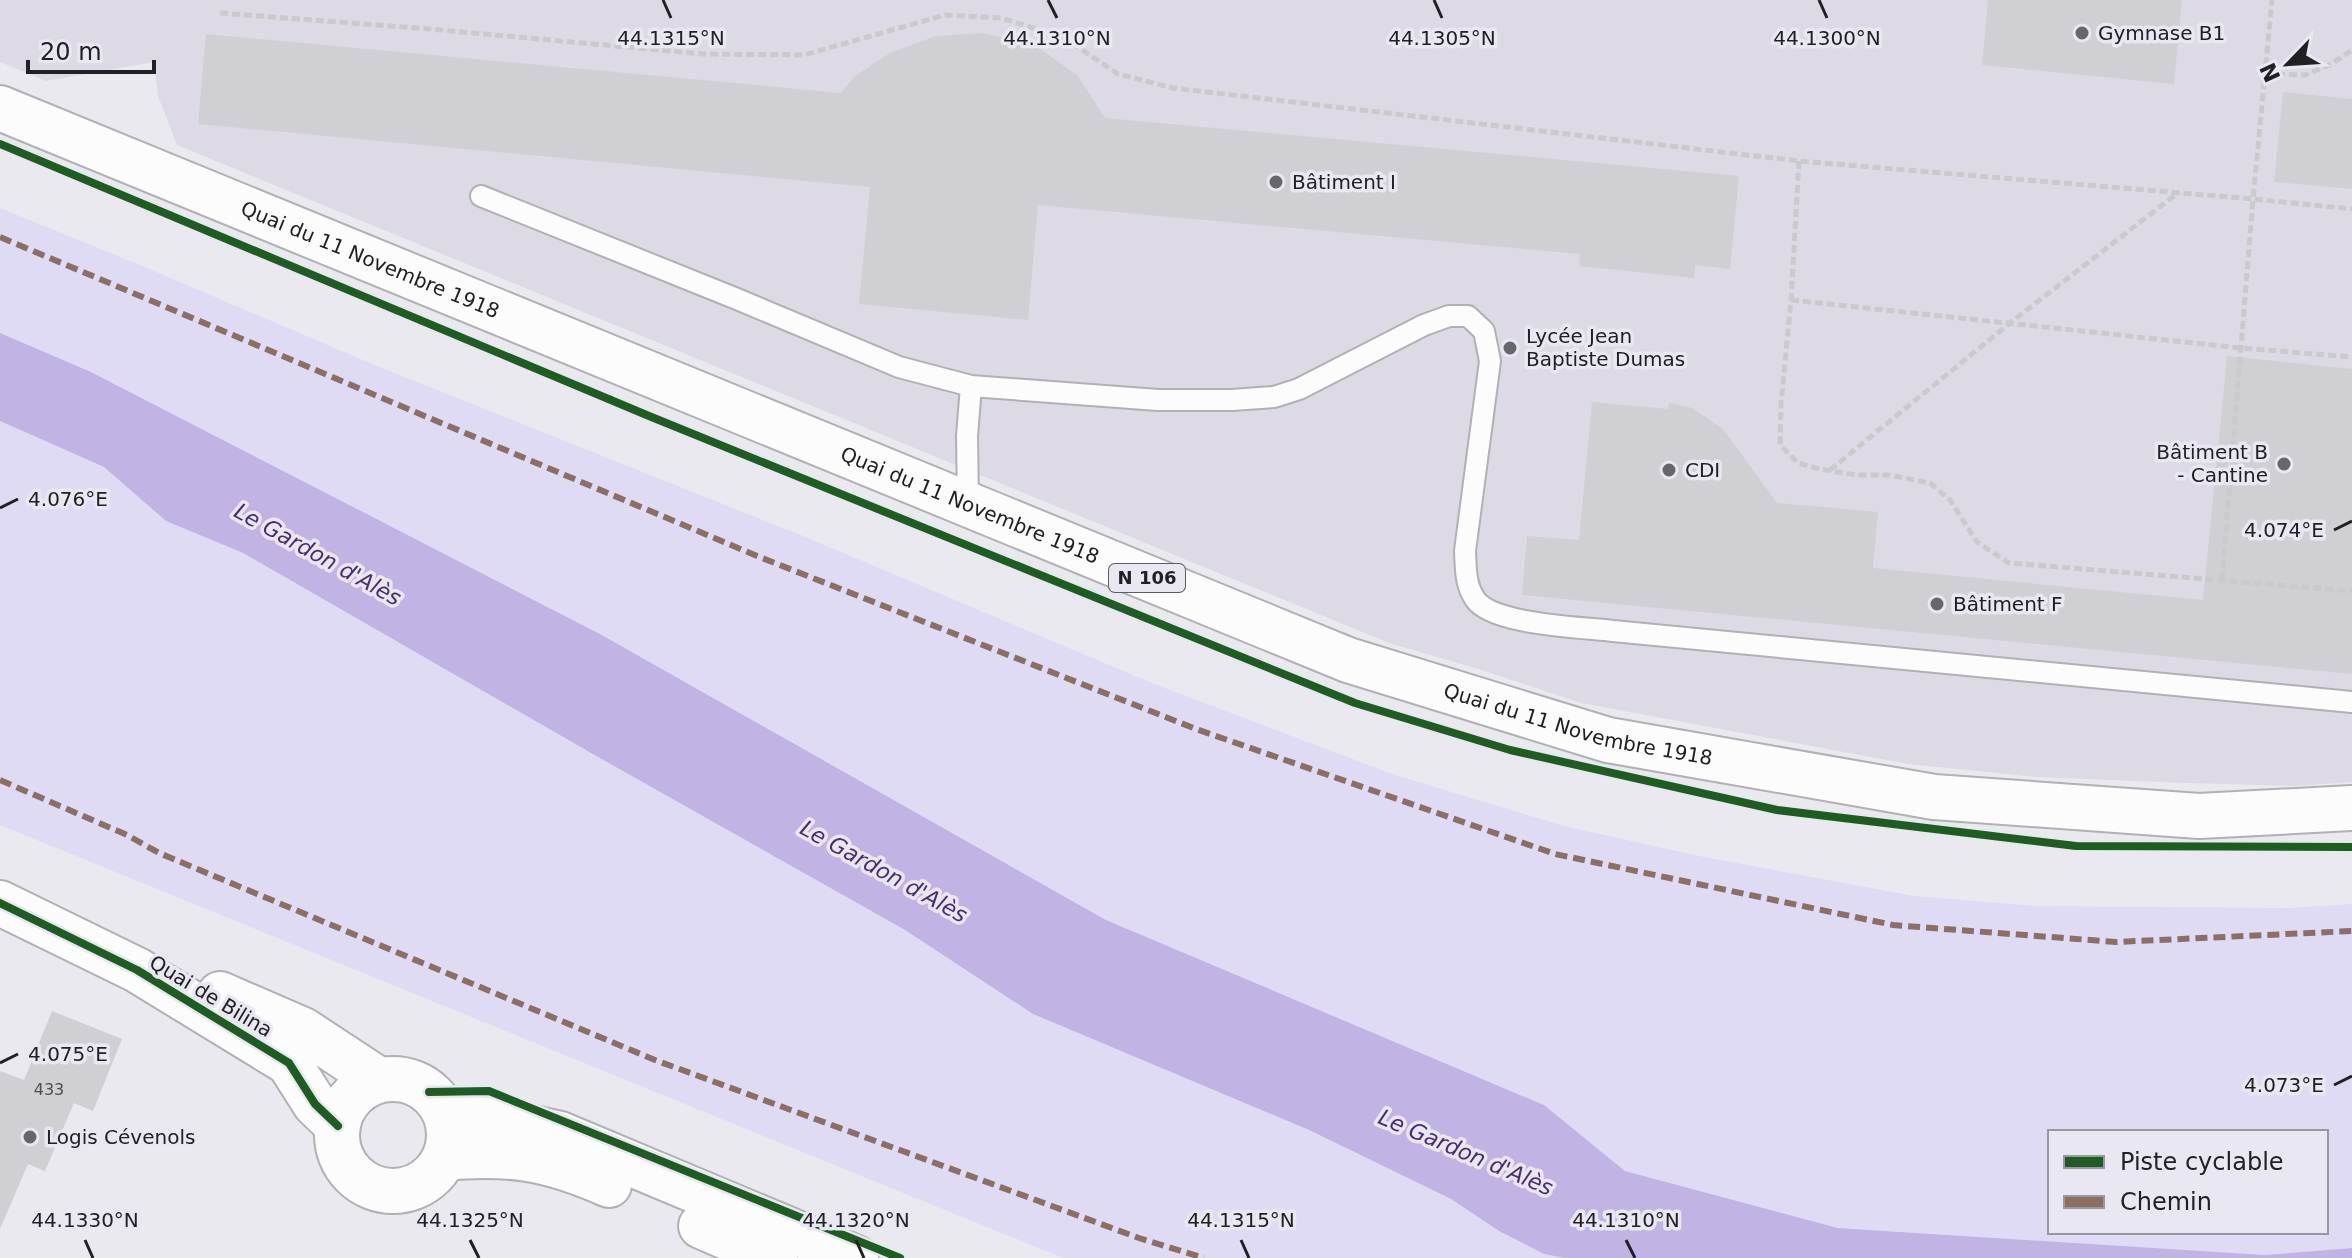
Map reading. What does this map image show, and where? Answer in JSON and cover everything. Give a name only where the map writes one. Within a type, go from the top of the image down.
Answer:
[{"type":"main road","name":"Quai du 11 Novembre 1918","points":[[0,108],[1348,660],[1608,740],[1934,797],[2199,816],[2352,808]]},
{"type":"main road","name":"Quai de Bilina","points":[[0,903],[137,970],[289,1063],[315,1104],[338,1126]]},
{"type":"main road","name":"Quai de Bilina","points":[[137,970],[206,989],[303,1030],[379,1080]]},
{"type":"main road","points":[[397,1079],[414,1083],[429,1092],[443,1111],[446,1140],[434,1174],[402,1190],[384,1190],[366,1184],[351,1172],[341,1156],[337,1141],[341,1114],[350,1099],[363,1087],[379,1080],[397,1079]]},
{"type":"main road","points":[[446,1140],[474,1118],[560,1134],[856,1258]]},
{"type":"main road","points":[[446,1140],[547,1162],[586,1175],[775,1258]]},
{"type":"lane","points":[[481,196],[899,367],[971,386],[1158,400],[1274,397],[1299,389],[1424,325],[1449,316],[1468,316],[1484,331],[1490,361],[1465,551],[1466,581],[1477,602],[1501,615],[1527,622],[2352,702]]},
{"type":"lane","points":[[968,505],[967,436],[971,386]]},
{"type":"path","points":[[2222,580],[2272,0]]},
{"type":"path","points":[[220,13],[703,54],[804,55],[945,15],[1001,18],[1075,45],[1118,74],[1173,88],[1799,161],[2352,209]]},
{"type":"path","points":[[2265,74],[2305,75],[2331,64],[2352,50]]},
{"type":"path","points":[[1799,161],[1780,445],[1798,463],[1829,471],[1889,475],[1930,483],[1950,500],[1977,542],[2009,563],[2352,591]]},
{"type":"path","points":[[1829,471],[2010,323],[2179,192]]},
{"type":"path","points":[[1791,300],[2352,357]]},
{"type":"shaded area","name":"Lycée Jean Baptiste Dumas","points":[[0,0],[2352,0],[2352,782],[2293,786],[2036,777],[1908,764],[1581,703],[1389,643],[177,145],[158,96],[154,62],[46,81],[0,62]]},
{"type":"shaded area","points":[[0,208],[377,366],[803,536],[1152,683],[1392,774],[1564,826],[1699,856],[1914,896],[2036,906],[2291,908],[2352,904],[2352,1248],[2265,1255],[1838,1228],[1625,1171],[1544,1105],[1106,920],[600,634],[91,372],[0,334]]},
{"type":"shaded area","points":[[0,421],[104,467],[166,521],[243,553],[905,930],[1033,1014],[1309,1130],[1451,1199],[1499,1231],[1544,1254],[1565,1258],[1063,1258],[0,825]]},
{"type":"water","name":"Le Gardon d'Alès","points":[[0,333],[91,372],[600,634],[1106,920],[1544,1105],[1625,1171],[1838,1228],[2265,1255],[2352,1248],[2352,1258],[1565,1258],[1544,1254],[1499,1231],[1451,1199],[1309,1130],[1033,1014],[905,930],[243,553],[166,521],[104,467],[0,421]]},
{"type":"building","name":"Gymnase B1","points":[[1988,0],[2182,0],[2174,84],[1982,65]]},
{"type":"building","name":"Bâtiment I","points":[[983,33],[1035,45],[1078,76],[1105,118],[1739,176],[1730,269],[1695,265],[1694,278],[1579,266],[1580,254],[1038,205],[1028,320],[859,304],[870,187],[198,124],[206,34],[841,93],[855,76],[890,53],[936,36]]},
{"type":"building","points":[[2283,92],[2352,99],[2352,189],[2274,182]]},
{"type":"building","points":[[2227,356],[2352,369],[2352,674],[1522,595],[1527,536],[1579,540],[1592,402],[1668,409],[1669,403],[1692,408],[1723,429],[1777,503],[1878,512],[1873,568],[2203,600]]},
{"type":"building","name":"Logis Cévenols","points":[[52,1011],[122,1039],[93,1111],[74,1103],[45,1171],[28,1164],[0,1229],[0,1071],[24,1080]]},
{"type":"marked path","points":[[0,237],[757,556],[1196,729],[1555,854],[1893,925],[2116,942],[2352,931]]},
{"type":"marked path","points":[[0,780],[127,835],[159,853],[655,1060],[1139,1238],[1204,1258]]},
{"type":"cycle path","points":[[0,144],[649,416],[1355,703],[1510,750],[1777,810],[2076,846],[2352,847]]},
{"type":"cycle path","points":[[0,903],[137,970],[289,1063],[315,1104],[338,1126]]},
{"type":"cycle path","points":[[429,1092],[489,1091],[900,1258]]},
{"type":"place","name":"Gymnase B1","points":[[2082,33]]},
{"type":"place","name":"Bâtiment I","points":[[1276,182]]},
{"type":"place","name":"Lycée Jean Baptiste Dumas","points":[[1510,348]]},
{"type":"place","name":"Bâtiment B - Cantine","points":[[2284,464]]},
{"type":"place","name":"CDI","points":[[1669,470]]},
{"type":"place","name":"Bâtiment F","points":[[1937,604]]},
{"type":"place","name":"Logis Cévenols","points":[[30,1137]]}]
